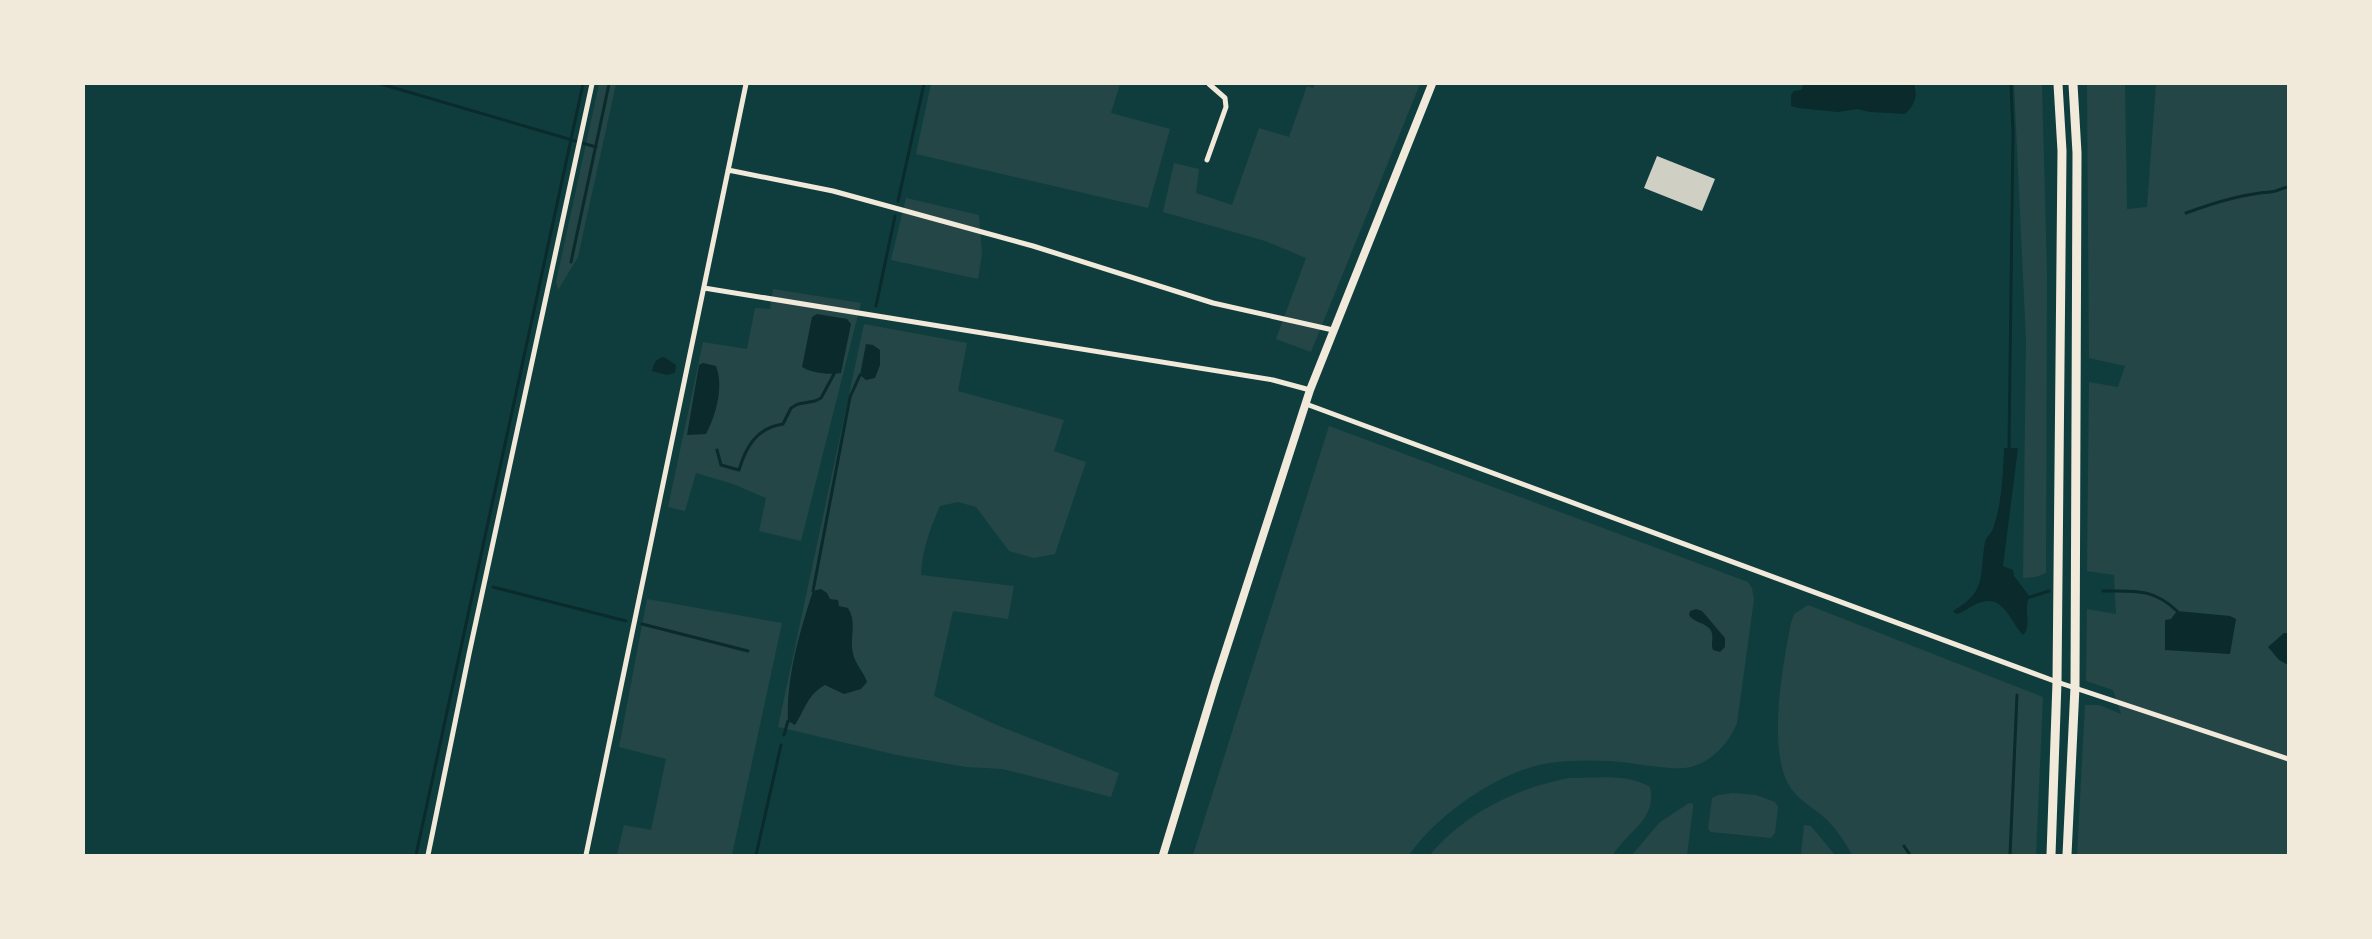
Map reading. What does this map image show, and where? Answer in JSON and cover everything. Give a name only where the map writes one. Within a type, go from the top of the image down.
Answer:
[{"type":"highway","points":[[2051,855],[2057,682],[2062,151],[2058,84]]},
{"type":"highway","points":[[2067,855],[2075,688],[2077,154],[2073,84]]},
{"type":"main road","points":[[1163,855],[1215,684],[1310,390],[1432,84]]},
{"type":"street","points":[[428,855],[473,636],[592,84]]},
{"type":"street","points":[[586,855],[746,84]]},
{"type":"street","points":[[1207,160],[1226,107],[1225,98],[1209,84]]},
{"type":"street","points":[[728,170],[833,191],[1033,246],[1213,303],[1333,330]]},
{"type":"street","points":[[704,288],[1273,380],[1310,390]]},
{"type":"street","points":[[1306,404],[2057,682],[2288,759]]},
{"type":"shaded area","points":[[599,84],[616,84],[578,257],[558,290],[556,282]]},
{"type":"shaded area","points":[[931,84],[1120,84],[1111,113],[1170,129],[1148,208],[916,154]]},
{"type":"shaded area","points":[[1315,84],[1420,84],[1311,352],[1276,339],[1306,258],[1265,241],[1163,212],[1174,163],[1199,169],[1196,193],[1232,205],[1259,128],[1289,137],[1307,86],[1313,88]]},
{"type":"shaded area","points":[[1804,84],[1914,84],[1916,96],[1913,104],[1905,114],[1870,112],[1857,109],[1838,112],[1791,106],[1791,95],[1794,91],[1801,90]]},
{"type":"shaded area","points":[[2014,84],[2042,84],[2047,274],[2046,573],[2036,577],[2023,578],[2026,341]]},
{"type":"shaded area","points":[[2087,84],[2125,84],[2127,209],[2147,207],[2156,84],[2288,84],[2288,855],[2077,855],[2085,705],[2099,705],[2121,714],[2113,690],[2086,681],[2087,609],[2116,614],[2114,575],[2087,571],[2089,382],[2118,387],[2125,366],[2089,358]]},
{"type":"shaded area","points":[[906,198],[979,215],[982,254],[978,279],[891,260]]},
{"type":"shaded area","points":[[773,289],[861,303],[801,541],[759,531],[766,498],[733,484],[696,473],[685,511],[668,507],[703,342],[747,349],[755,308],[770,309]]},
{"type":"shaded area","points":[[817,314],[847,319],[851,324],[841,373],[820,373],[802,367],[812,317]]},
{"type":"shaded area","points":[[864,324],[967,343],[958,391],[1064,420],[1054,451],[1086,462],[1055,554],[1034,558],[1009,551],[976,507],[958,502],[940,506],[927,540],[921,575],[1014,586],[1008,619],[953,611],[934,696],[999,726],[1119,773],[1111,797],[1003,769],[966,767],[897,755],[778,727]]},
{"type":"shaded area","points":[[866,344],[873,345],[880,350],[880,365],[875,378],[866,380],[860,375]]},
{"type":"shaded area","points":[[664,357],[676,365],[675,373],[667,375],[652,371],[655,362]]},
{"type":"shaded area","points":[[703,363],[716,366],[719,383],[718,401],[706,434],[687,435],[699,365]]},
{"type":"shaded area","points":[[1329,426],[1748,582],[1752,588],[1754,599],[1737,723],[1723,746],[1702,763],[1685,768],[1587,760],[1556,762],[1530,768],[1510,775],[1471,797],[1436,824],[1409,855],[1193,855]]},
{"type":"shaded area","points":[[2004,448],[2018,448],[2003,566],[2013,570],[2014,576],[2030,597],[2027,606],[2027,626],[2023,635],[2002,606],[1996,603],[1990,601],[1978,603],[1956,614],[1953,611],[1972,596],[1980,581],[1985,542],[1993,529],[2000,499]]},
{"type":"shaded area","points":[[821,589],[827,593],[830,599],[838,600],[839,606],[848,608],[851,614],[853,626],[852,651],[867,682],[861,689],[844,694],[825,685],[807,702],[795,725],[788,721],[789,688],[792,672],[799,638],[813,591]]},
{"type":"shaded area","points":[[647,599],[782,623],[732,855],[617,855],[624,825],[651,830],[666,759],[619,747]]},
{"type":"shaded area","points":[[1808,605],[2043,697],[2036,855],[1852,855],[1840,835],[1829,822],[1793,791],[1785,776],[1780,756],[1778,710],[1791,623],[1794,614]]},
{"type":"shaded area","points":[[1696,609],[1702,611],[1725,638],[1725,647],[1720,652],[1713,650],[1710,629],[1689,615],[1690,611]]},
{"type":"shaded area","points":[[2177,611],[2230,616],[2236,619],[2230,654],[2165,650],[2165,620],[2171,619]]},
{"type":"shaded area","points":[[2284,633],[2288,633],[2288,665],[2279,660],[2268,647]]},
{"type":"shaded area","points":[[1570,778],[1621,778],[1650,787],[1651,798],[1645,816],[1613,855],[1430,855],[1459,827],[1493,804],[1531,788]]},
{"type":"shaded area","points":[[1733,793],[1756,795],[1775,802],[1778,807],[1775,833],[1771,838],[1711,832],[1708,829],[1712,798],[1718,795]]},
{"type":"shaded area","points":[[1689,803],[1693,804],[1693,808],[1687,855],[1632,855],[1659,823]]},
{"type":"shaded area","points":[[1804,825],[1811,826],[1835,855],[1801,855]]},
{"type":"building","points":[[1657,156],[1715,179],[1702,211],[1644,188]]},
{"type":"waterway","points":[[381,84],[596,147]]},
{"type":"waterway","points":[[416,855],[583,84]]},
{"type":"waterway","points":[[571,262],[609,84]]},
{"type":"waterway","points":[[898,201],[924,84]]},
{"type":"waterway","points":[[2009,447],[2013,133],[2011,84]]},
{"type":"waterway","points":[[2186,213],[2227,200],[2272,192],[2288,187]]},
{"type":"waterway","points":[[876,306],[895,216]]},
{"type":"waterway","points":[[717,450],[721,465],[739,470],[745,453],[754,439],[766,430],[783,424],[791,408],[798,404],[821,398],[834,374]]},
{"type":"waterway","points":[[813,591],[850,397],[860,375]]},
{"type":"waterway","points":[[493,587],[626,621]]},
{"type":"waterway","points":[[2030,597],[2049,591]]},
{"type":"waterway","points":[[2103,591],[2143,592],[2160,598],[2177,611]]},
{"type":"waterway","points":[[642,624],[748,651]]},
{"type":"waterway","points":[[2010,855],[2017,695]]},
{"type":"waterway","points":[[784,735],[788,721]]},
{"type":"waterway","points":[[756,855],[781,745]]},
{"type":"waterway","points":[[1904,846],[1910,855]]}]
